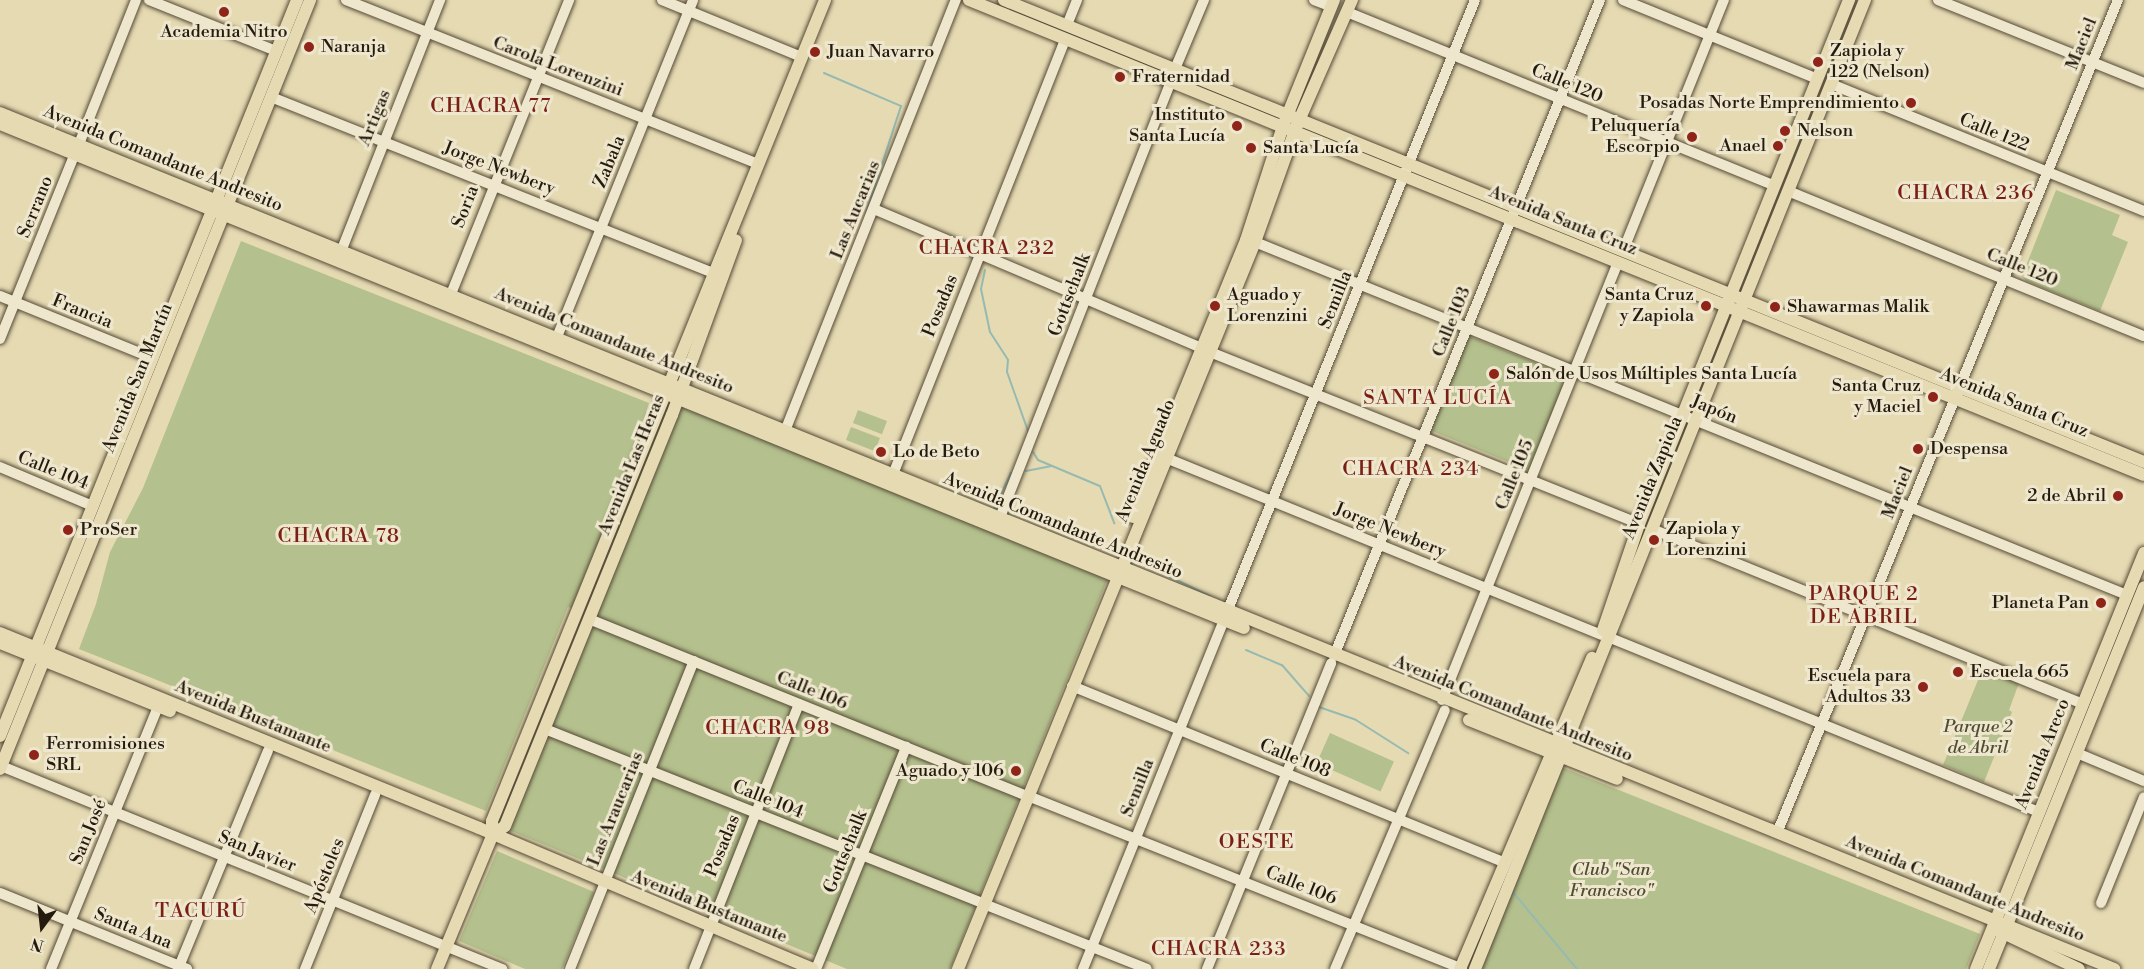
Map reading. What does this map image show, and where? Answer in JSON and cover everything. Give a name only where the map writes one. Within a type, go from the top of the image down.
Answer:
[{"type":"main road","name":"Avenida San Martín","points":[[0,736],[39,654],[220,207],[276,51],[297,0]]},
{"type":"main road","name":"Avenida San Martín","points":[[0,768],[93,506],[152,358],[271,98],[310,0]]},
{"type":"main road","name":"Avenida Las Heras","points":[[492,836],[505,826],[589,619],[674,391],[714,273],[825,0]]},
{"type":"main road","name":"Avenida Las Heras","points":[[437,969],[492,836],[492,821],[674,391],[832,0]]},
{"type":"main road","name":"Avenida Santa Cruz","points":[[969,0],[1065,39],[1294,116],[1407,170]]},
{"type":"main road","name":"Avenida Santa Cruz","points":[[1004,0],[1066,25],[1289,128],[1407,170],[1957,393],[2144,475]]},
{"type":"main road","name":"Avenida Aguado","points":[[1294,116],[1352,0]]},
{"type":"main road","name":"Avenida Zapiola","points":[[1605,636],[1639,524],[1849,0]]},
{"type":"main road","name":"Avenida Zapiola","points":[[1475,969],[1505,872],[1652,529],[1865,0]]},
{"type":"main road","name":"Avenida Aguado","points":[[1025,795],[1072,686],[1115,572],[1166,458],[1294,116],[1333,4]]},
{"type":"main road","name":"Avenida Comandante Andresito","points":[[0,113],[77,149],[1443,705],[2000,927],[2114,969]]},
{"type":"main road","name":"Avenida Comandante Andresito","points":[[0,124],[77,149]]},
{"type":"main road","name":"Avenida Aguado","points":[[958,969],[982,903],[1115,572],[1206,350],[1255,242],[1289,128]]},
{"type":"main road","name":"Avenida Comandante Andresito","points":[[220,207],[342,249],[557,337],[674,391],[785,431],[890,480],[999,519],[1115,572]]},
{"type":"main road","name":"Avenida Santa Cruz","points":[[1957,393],[2144,462]]},
{"type":"main road","name":"Avenida Areco","points":[[1989,969],[2000,927],[2039,812],[2144,553]]},
{"type":"main road","name":"Avenida Areco","points":[[1976,969],[2000,927],[2077,753],[2144,587]]},
{"type":"main road","name":"Avenida Bustamante","points":[[0,633],[39,654],[158,707],[476,835],[492,836]]},
{"type":"main road","name":"Avenida Bustamante","points":[[0,643],[39,654],[492,836],[814,969]]},
{"type":"main road","name":"Avenida Comandante Andresito","points":[[1557,751],[1777,833],[2000,927],[2079,969]]},
{"type":"main road","name":"Avenida Zapiola","points":[[1505,872],[1557,751]]},
{"type":"main road","name":"Avenida Zapiola","points":[[1461,969],[1499,892]]},
{"type":"main road","name":"Avenida Aguado","points":[[951,969],[982,903]]},
{"type":"street","name":"Serrano","points":[[0,339],[136,0]]},
{"type":"street","points":[[149,0],[276,51]]},
{"type":"street","name":"Carola Lorenzini","points":[[346,0],[759,164]]},
{"type":"street","name":"Artigas","points":[[342,249],[440,0]]},
{"type":"street","name":"Soria","points":[[451,294],[492,184],[568,0]]},
{"type":"street","points":[[662,0],[691,5],[802,57]]},
{"type":"street","name":"Las Aucarias","points":[[785,431],[956,0]]},
{"type":"street","points":[[1066,25],[1077,0]]},
{"type":"street","name":"Gottschalk","points":[[999,519],[1204,0]]},
{"type":"street","points":[[1314,0],[1333,4]]},
{"type":"street","name":"Semilla","points":[[1083,969],[1475,0]]},
{"type":"street","name":"Calle 103","points":[[1207,969],[1600,0]]},
{"type":"street","points":[[1623,0],[1818,79]]},
{"type":"street","name":"Calle 105","points":[[1335,969],[1443,705],[1530,480],[1724,0]]},
{"type":"street","points":[[1938,0],[2144,84]]},
{"type":"street","name":"Maciel","points":[[1777,833],[2118,0]]},
{"type":"street","name":"Zabala","points":[[557,337],[691,5]]},
{"type":"street","name":"Calle 120","points":[[1347,12],[1774,186]]},
{"type":"street","name":"Posadas","points":[[890,480],[1065,39]]},
{"type":"street","name":"Calle 122","points":[[1831,84],[2144,212]]},
{"type":"street","name":"Jorge Newbery","points":[[271,98],[714,273]]},
{"type":"street","name":"Calle 120","points":[[1788,191],[2144,336]]},
{"type":"street","points":[[874,210],[1206,350],[1639,524]]},
{"type":"street","name":"Japón","points":[[1255,242],[2127,595]]},
{"type":"street","name":"Francia","points":[[0,296],[152,358]]},
{"type":"street","name":"Jorge Newbery","points":[[1166,458],[2039,812]]},
{"type":"street","name":"Calle 104","points":[[0,467],[93,506]]},
{"type":"street","points":[[1652,529],[2083,704]]},
{"type":"street","name":"Calle 106","points":[[589,619],[1025,795],[1137,837],[1461,969]]},
{"type":"street","name":"Las Araucarias","points":[[570,969],[694,662]]},
{"type":"street","name":"Calle 108","points":[[1072,686],[1397,819],[1505,872]]},
{"type":"street","name":"Posadas","points":[[694,969],[708,927],[799,704]]},
{"type":"street","name":"San José","points":[[51,969],[158,707]]},
{"type":"street","name":"Calle 104","points":[[545,729],[1147,969]]},
{"type":"street","name":"Gottschalk","points":[[814,969],[906,747]]},
{"type":"street","points":[[182,968],[224,857],[268,751]]},
{"type":"street","points":[[2077,753],[2144,781]]},
{"type":"street","name":"San Javier","points":[[0,768],[502,969]]},
{"type":"street","name":"Apóstoles","points":[[305,969],[375,795]]},
{"type":"street","points":[[2101,903],[2144,797]]},
{"type":"street","name":"Santa Ana","points":[[0,893],[182,968]]},
{"type":"green space","points":[[2056,190],[2120,215],[2112,235],[2128,242],[2100,311],[2026,281],[2022,276]]},
{"type":"green space","points":[[241,241],[649,403],[646,412],[668,422],[677,401],[1108,578],[950,969],[847,969],[504,828],[591,613],[568,607],[486,811],[79,649],[96,604],[110,552],[143,488]]},
{"type":"green space","points":[[1469,336],[1568,376],[1530,471],[1431,431]]},
{"type":"green space","points":[[858,410],[887,421],[882,434],[853,423]]},
{"type":"green space","points":[[851,427],[880,438],[875,451],[846,440]]},
{"type":"green space","name":"Parque 2 de Abril","points":[[1983,668],[2019,683],[2009,710],[2012,712],[1984,782],[1943,765]]},
{"type":"green space","points":[[1330,733],[1394,761],[1381,792],[1317,763]]},
{"type":"green space","name":"Club \"San Francisco\"","points":[[1561,767],[1980,934],[1966,969],[1480,969]]},
{"type":"green space","points":[[497,851],[594,892],[562,969],[525,969],[459,941]]},
{"type":"waterway","points":[[824,73],[901,106],[866,213]]},
{"type":"waterway","points":[[985,270],[981,289],[990,332],[1008,360],[1007,372],[1028,431]]},
{"type":"waterway","points":[[1033,452],[1038,460],[1100,486],[1114,523]]},
{"type":"waterway","points":[[1026,471],[1052,466]]},
{"type":"waterway","points":[[994,509],[1011,473]]},
{"type":"waterway","points":[[1144,564],[1210,596]]},
{"type":"waterway","points":[[1246,650],[1282,665],[1309,696]]},
{"type":"waterway","points":[[1319,707],[1356,720],[1408,753]]},
{"type":"waterway","points":[[1512,891],[1577,969]]},
{"type":"place","name":"Academia Nitro","points":[[224,12]]},
{"type":"place","name":"Naranja","points":[[309,47]]},
{"type":"place","name":"Juan Navarro","points":[[815,52]]},
{"type":"place","name":"Zapiola y 122 (Nelson)","points":[[1818,62]]},
{"type":"place","name":"Fraternidad","points":[[1120,77]]},
{"type":"place","name":"Posadas Norte Emprendimiento","points":[[1911,103]]},
{"type":"place","name":"Instituto Santa Lucía","points":[[1237,126]]},
{"type":"place","name":"Nelson","points":[[1785,131]]},
{"type":"place","name":"Peluquería Escorpio","points":[[1692,137]]},
{"type":"place","name":"Anael","points":[[1778,146]]},
{"type":"place","name":"Santa Lucía","points":[[1251,148]]},
{"type":"place","name":"Aguado y Lorenzini","points":[[1215,306]]},
{"type":"place","name":"Santa Cruz y Zapiola","points":[[1706,306]]},
{"type":"place","name":"Shawarmas Malik","points":[[1775,307]]},
{"type":"place","name":"Salón de Usos Múltiples Santa Lucía","points":[[1494,374]]},
{"type":"place","name":"Santa Cruz y Maciel","points":[[1933,397]]},
{"type":"place","name":"Despensa","points":[[1918,449]]},
{"type":"place","name":"Lo de Beto","points":[[881,452]]},
{"type":"place","name":"2 de Abril","points":[[2118,496]]},
{"type":"place","name":"ProSer","points":[[68,530]]},
{"type":"place","name":"Zapiola y Lorenzini","points":[[1654,540]]},
{"type":"place","name":"Planeta Pan","points":[[2101,603]]},
{"type":"place","name":"Escuela 665","points":[[1958,672]]},
{"type":"place","name":"Escuela para Adultos 33","points":[[1923,687]]},
{"type":"place","name":"Ferromisiones SRL","points":[[34,755]]},
{"type":"place","name":"Aguado y 106","points":[[1016,771]]},
{"type":"district","name":"CHACRA 77","points":[[491,106]]},
{"type":"district","name":"CHACRA 236","points":[[1966,193]]},
{"type":"district","name":"CHACRA 232","points":[[987,248]]},
{"type":"district","name":"SANTA LUCÍA","points":[[1438,398]]},
{"type":"district","name":"CHACRA 234","points":[[1411,469]]},
{"type":"district","name":"CHACRA 78","points":[[339,536]]},
{"type":"district","name":"PARQUE 2 DE ABRIL","points":[[1864,606]]},
{"type":"district","name":"CHACRA 98","points":[[768,728]]},
{"type":"district","name":"OESTE","points":[[1257,842]]},
{"type":"district","name":"TACURÚ","points":[[201,911]]},
{"type":"district","name":"CHACRA 233","points":[[1219,949]]}]
